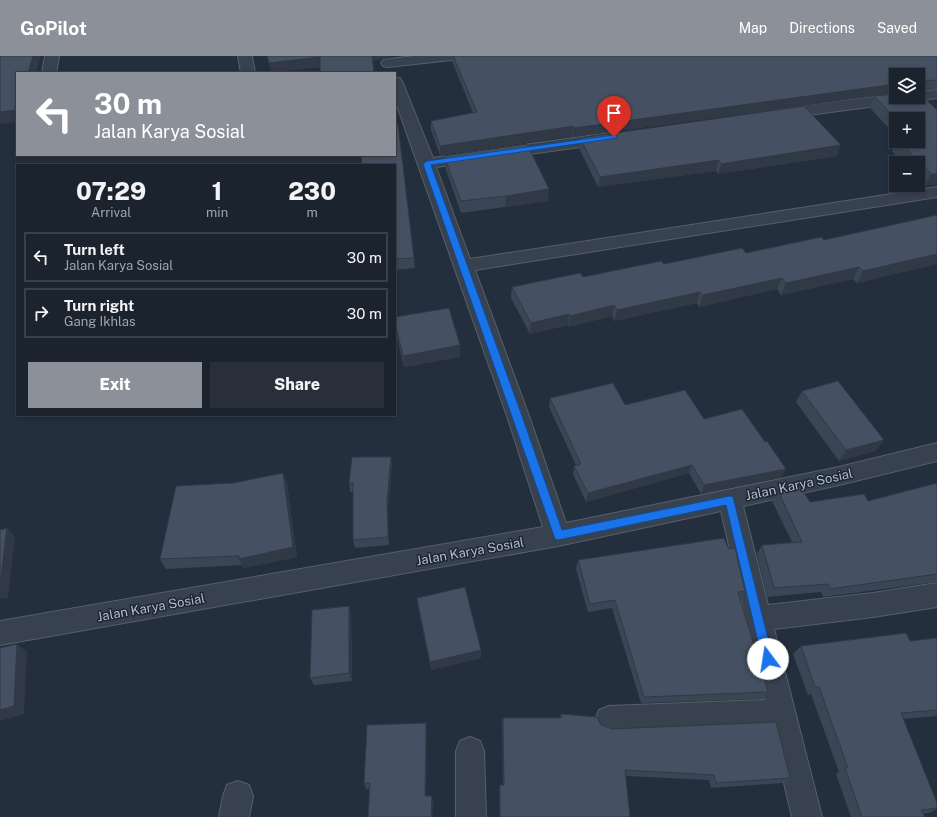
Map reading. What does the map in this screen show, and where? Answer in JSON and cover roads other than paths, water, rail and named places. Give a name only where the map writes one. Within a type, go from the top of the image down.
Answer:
[{"type":"street","points":[[49,72],[52,56]]},
{"type":"street","points":[[245,56],[248,72]]},
{"type":"street","points":[[388,64],[451,56]]},
{"type":"street","points":[[396,84],[427,164],[462,266],[518,416],[558,536]]},
{"type":"street","points":[[925,95],[937,94]]},
{"type":"street","points":[[763,116],[889,100]]},
{"type":"street","points":[[427,164],[622,136]]},
{"type":"street","points":[[462,266],[937,192]]},
{"type":"street","name":"Jalan Karya Sosial","points":[[0,633],[558,536],[839,476],[937,452]]},
{"type":"street","points":[[730,500],[807,817]]},
{"type":"street","points":[[758,619],[796,613],[873,605],[937,595]]},
{"type":"street","points":[[609,720],[781,713]]},
{"type":"street","points":[[470,751],[471,817]]}]
